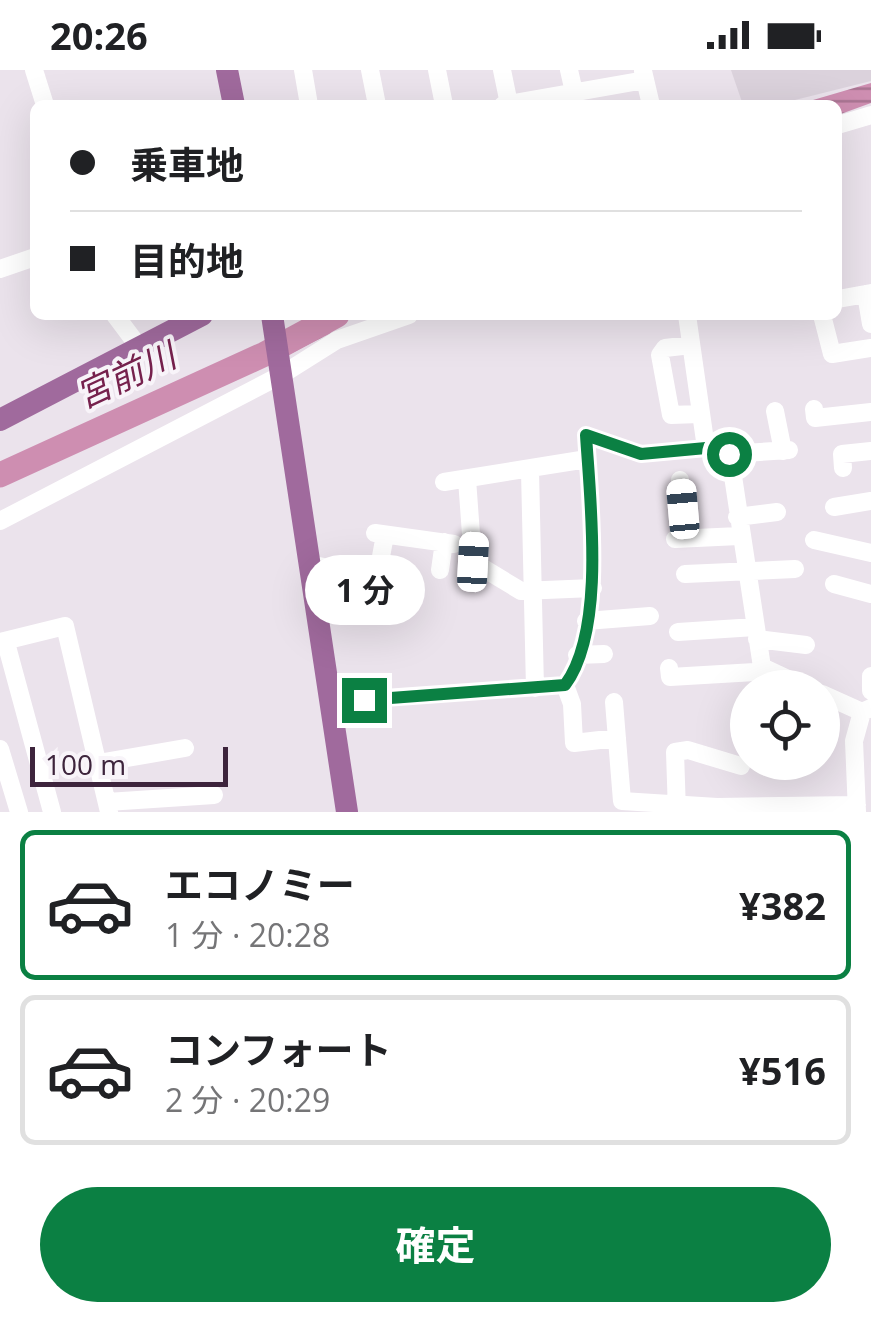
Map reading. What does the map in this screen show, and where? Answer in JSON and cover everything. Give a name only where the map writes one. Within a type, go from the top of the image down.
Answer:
[{"type":"main road","points":[[227,70],[233,100]]},
{"type":"main road","points":[[0,420],[192,320]]},
{"type":"main road","points":[[274,325],[346,812]]},
{"type":"street","points":[[34,70],[43,100]]},
{"type":"street","points":[[302,70],[308,100]]},
{"type":"street","points":[[370,70],[376,100]]},
{"type":"street","points":[[436,70],[443,100]]},
{"type":"street","points":[[502,70],[511,100]]},
{"type":"street","points":[[569,70],[574,92]]},
{"type":"street","points":[[533,100],[644,75],[650,100]]},
{"type":"street","points":[[842,124],[871,115]]},
{"type":"street","points":[[0,269],[30,259]]},
{"type":"street","points":[[842,297],[868,294],[871,324]]},
{"type":"street","points":[[120,320],[139,347]]},
{"type":"street","points":[[0,521],[281,366],[395,320]]},
{"type":"street","points":[[688,320],[698,414],[706,448]]},
{"type":"street","points":[[823,320],[832,354],[871,348]]},
{"type":"street","points":[[691,345],[664,348],[660,355],[671,415],[698,414]]},
{"type":"street","points":[[814,409],[815,418],[871,412]]},
{"type":"street","points":[[616,738],[574,743],[572,704],[565,685],[593,588],[586,435],[641,454],[706,448],[729,454],[786,450],[774,411]]},
{"type":"street","points":[[843,468],[842,454],[871,451]]},
{"type":"street","points":[[729,454],[756,633],[754,670]]},
{"type":"street","points":[[444,482],[587,460]]},
{"type":"street","points":[[530,471],[535,688]]},
{"type":"street","points":[[467,479],[473,562],[520,590],[593,588]]},
{"type":"street","points":[[680,480],[681,538],[738,526],[777,512]]},
{"type":"street","points":[[834,507],[871,500]]},
{"type":"street","points":[[309,564],[383,579],[380,534],[449,543],[440,570]]},
{"type":"street","points":[[814,540],[871,553]]},
{"type":"street","points":[[685,574],[795,569]]},
{"type":"street","points":[[834,584],[871,594]]},
{"type":"street","points":[[586,622],[650,616]]},
{"type":"street","points":[[52,812],[4,646],[65,626],[108,807],[214,795]]},
{"type":"street","points":[[678,632],[756,633],[806,645]]},
{"type":"street","points":[[577,654],[604,654]]},
{"type":"street","points":[[669,668],[670,677],[730,672]]},
{"type":"street","points":[[871,676],[871,692]]},
{"type":"street","points":[[329,702],[565,685]]},
{"type":"street","points":[[614,702],[622,801],[677,808],[857,809],[854,741],[866,710],[840,701]]},
{"type":"street","points":[[0,748],[19,812]]},
{"type":"street","points":[[98,763],[147,761],[185,750]]},
{"type":"street","points":[[677,808],[675,752],[688,750],[730,763]]},
{"type":"shaded area","points":[[731,70],[871,70],[871,81],[795,100],[741,100]]},
{"type":"shaded area","points":[[871,83],[871,103],[842,114],[842,100],[813,100]]},
{"type":"shaded area","points":[[314,320],[346,320],[329,334],[288,355],[283,335]]},
{"type":"waterway","name":"宮前川","points":[[0,475],[265,354],[328,320]]},
{"type":"route","points":[[364,700],[565,685],[573,669],[593,588],[586,435],[641,454],[706,448],[729,454]]}]
